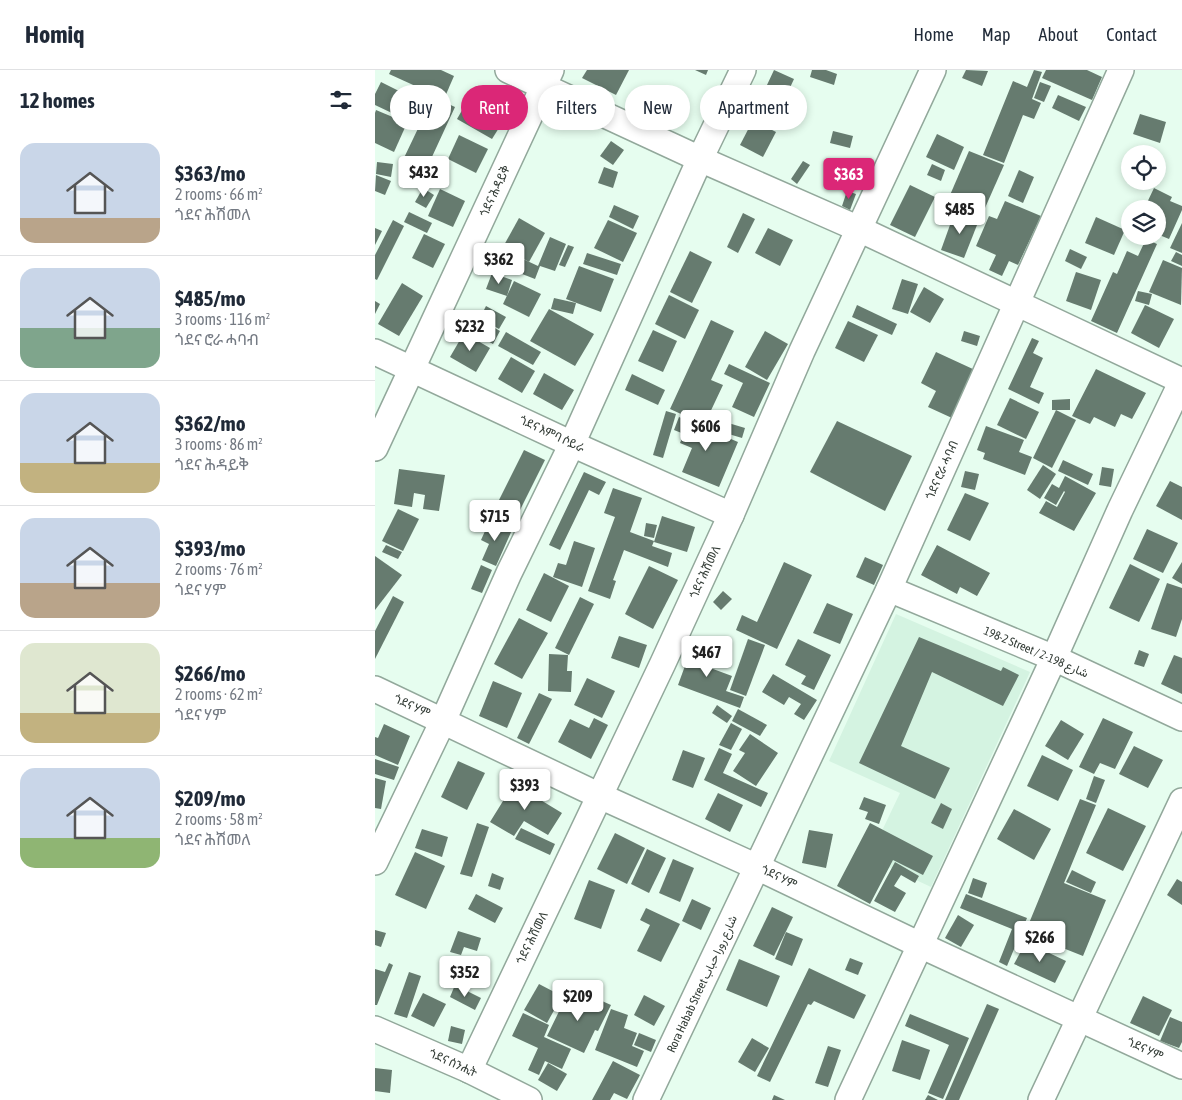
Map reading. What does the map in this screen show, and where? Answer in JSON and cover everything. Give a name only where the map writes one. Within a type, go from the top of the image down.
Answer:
[{"type":"street","points":[[508,70],[547,78],[700,159],[859,229],[1182,381],[1120,510],[1055,658],[848,1100]]},
{"type":"street","points":[[375,862],[443,721],[509,572],[572,444],[700,159],[743,70]]},
{"type":"street","name":"ጎደና ሕሽመለ","points":[[469,1070],[731,515],[802,350],[933,70]]},
{"type":"street","name":"ጎደና ሮራ ሓባብ","points":[[757,867],[889,589],[1121,70]]},
{"type":"street","name":"ጎደና ሕዳይቅ","points":[[375,448],[547,78]]},
{"type":"street","name":"ጎደና እምባ ሶይራ","points":[[375,352],[572,444],[731,515]]},
{"type":"street","name":"198-2 Street / شارع 198-2","points":[[889,589],[1055,658],[1182,718]]},
{"type":"street","name":"ጎደና ሃም","points":[[375,689],[600,796],[757,867],[920,945],[1182,1066]]},
{"type":"street","points":[[1041,1100],[1182,801]]},
{"type":"street","name":"Rora Habab Street شارع رورا حباب","points":[[646,1100],[757,867]]},
{"type":"street","name":"ጎደና ሰንሒት","points":[[375,1029],[469,1070],[513,1097]]},
{"type":"shaded area","points":[[896,614],[1030,672],[931,887],[869,858],[900,793],[829,761]]},
{"type":"building","points":[[391,70],[441,70],[454,76],[450,85],[413,85],[389,74]]},
{"type":"building","points":[[587,70],[629,70],[616,95],[615,85],[596,85],[582,78]]},
{"type":"building","points":[[695,70],[708,70],[706,75]]},
{"type":"building","points":[[774,70],[794,79],[791,85],[767,85]]},
{"type":"building","points":[[812,70],[826,70],[837,74],[834,85],[810,77]]},
{"type":"building","points":[[966,70],[988,71],[982,86],[962,78]]},
{"type":"building","points":[[1034,70],[1042,72],[1032,99],[1041,103],[1034,119],[1023,115],[1004,163],[983,155],[1013,81],[1027,87]]},
{"type":"building","points":[[1046,70],[1087,70],[1102,77],[1092,100],[1042,78]]},
{"type":"building","points":[[381,82],[390,86],[390,112],[375,105],[375,94]]},
{"type":"building","points":[[1040,82],[1051,86],[1044,102],[1034,98]]},
{"type":"building","points":[[1058,95],[1086,107],[1079,121],[1052,108]]},
{"type":"building","points":[[451,105],[455,107],[451,116]]},
{"type":"building","points":[[376,110],[390,116],[390,130],[404,130],[394,152],[375,143]]},
{"type":"building","points":[[461,112],[461,121],[457,119]]},
{"type":"building","points":[[1140,114],[1166,122],[1160,143],[1133,134]]},
{"type":"building","points":[[417,130],[444,130],[425,172],[402,162]]},
{"type":"building","points":[[476,130],[498,130],[492,139]]},
{"type":"building","points":[[748,130],[772,130],[776,132],[763,157],[740,145]]},
{"type":"building","points":[[833,131],[853,136],[850,148],[830,143]]},
{"type":"building","points":[[937,134],[964,147],[954,170],[926,157]]},
{"type":"building","points":[[459,135],[488,149],[476,173],[448,159]]},
{"type":"building","points":[[611,141],[624,150],[613,165],[600,156]]},
{"type":"building","points":[[969,151],[1004,165],[981,217],[947,202]]},
{"type":"building","points":[[803,161],[810,165],[797,184],[791,179]]},
{"type":"building","points":[[377,162],[393,164],[391,177],[376,174]]},
{"type":"building","points":[[932,164],[945,170],[941,181],[927,175]]},
{"type":"building","points":[[604,167],[618,172],[613,188],[598,183]]},
{"type":"building","points":[[1019,170],[1034,177],[1023,203],[1008,196]]},
{"type":"building","points":[[376,175],[391,181],[385,195],[375,191]]},
{"type":"building","points":[[910,185],[935,197],[915,237],[890,225]]},
{"type":"building","points":[[423,188],[434,195],[426,208],[415,202]]},
{"type":"building","points":[[440,189],[465,201],[453,227],[428,216]]},
{"type":"building","points":[[1153,190],[1158,190],[1172,197],[1170,201],[1182,206],[1169,239],[1166,238],[1166,200],[1148,200]]},
{"type":"building","points":[[847,191],[856,194],[850,210],[842,206]]},
{"type":"building","points":[[1005,201],[1041,216],[1018,265],[1009,261],[1002,276],[989,270],[996,255],[976,246],[989,216],[997,219]]},
{"type":"building","points":[[614,205],[639,216],[633,229],[609,217]]},
{"type":"building","points":[[955,211],[979,220],[964,258],[941,250]]},
{"type":"building","points":[[409,212],[432,223],[427,233],[404,222]]},
{"type":"building","points":[[743,213],[755,219],[738,253],[727,247]]},
{"type":"building","points":[[1096,217],[1121,228],[1121,239],[1114,255],[1085,243]]},
{"type":"building","points":[[519,218],[545,233],[529,262],[503,247]]},
{"type":"building","points":[[393,220],[404,226],[377,280],[375,279],[375,255]]},
{"type":"building","points":[[608,220],[637,233],[623,262],[594,248]]},
{"type":"building","points":[[1182,223],[1182,253],[1170,248]]},
{"type":"building","points":[[375,228],[382,231],[375,245]]},
{"type":"building","points":[[768,228],[793,240],[780,266],[755,253]]},
{"type":"building","points":[[424,234],[445,244],[433,268],[412,258]]},
{"type":"building","points":[[550,237],[566,244],[555,271],[540,266],[535,279],[517,272],[523,259],[538,266]]},
{"type":"building","points":[[568,245],[574,247],[565,267],[559,265]]},
{"type":"building","points":[[1143,245],[1157,245],[1117,333],[1091,321],[1113,272],[1117,274],[1127,251],[1138,256]]},
{"type":"building","points":[[1070,249],[1087,257],[1081,269],[1065,261]]},
{"type":"building","points":[[690,251],[712,262],[692,303],[670,292]]},
{"type":"building","points":[[1176,252],[1182,255],[1182,266],[1171,261]]},
{"type":"building","points":[[587,253],[621,264],[617,275],[583,264]]},
{"type":"building","points":[[1163,260],[1182,268],[1181,305],[1149,292]]},
{"type":"building","points":[[579,266],[614,279],[601,312],[566,299]]},
{"type":"building","points":[[1076,272],[1101,280],[1091,310],[1066,301]]},
{"type":"building","points":[[492,273],[512,280],[507,296],[486,289]]},
{"type":"building","points":[[902,279],[918,284],[908,314],[892,309]]},
{"type":"building","points":[[514,281],[541,294],[529,317],[503,304]]},
{"type":"building","points":[[402,283],[423,296],[399,336],[378,324]]},
{"type":"building","points":[[924,287],[944,299],[930,323],[910,312]]},
{"type":"building","points":[[1138,291],[1152,294],[1149,305],[1135,301]]},
{"type":"building","points":[[669,295],[699,310],[685,339],[655,324]]},
{"type":"building","points":[[554,298],[576,303],[573,314],[551,309]]},
{"type":"building","points":[[375,301],[380,304],[375,314]]},
{"type":"building","points":[[857,305],[897,324],[892,335],[852,317]]},
{"type":"building","points":[[1145,305],[1174,319],[1159,348],[1131,333]]},
{"type":"building","points":[[486,306],[506,317],[499,329],[480,318]]},
{"type":"building","points":[[549,309],[594,334],[575,366],[530,341]]},
{"type":"building","points":[[474,316],[500,331],[493,344],[466,329]]},
{"type":"building","points":[[711,320],[734,331],[711,380],[723,385],[706,421],[683,410],[681,414],[670,409]]},
{"type":"building","points":[[848,321],[878,335],[864,362],[835,348]]},
{"type":"building","points":[[653,330],[677,341],[663,372],[638,361]]},
{"type":"building","points":[[765,331],[788,344],[767,380],[745,367]]},
{"type":"building","points":[[964,331],[980,336],[977,346],[961,341]]},
{"type":"building","points":[[506,332],[541,352],[533,365],[498,346]]},
{"type":"building","points":[[464,333],[490,348],[476,372],[450,357]]},
{"type":"building","points":[[1032,338],[1039,341],[1033,353],[1043,358],[1030,387],[1044,393],[1039,404],[1008,389]]},
{"type":"building","points":[[936,352],[975,370],[952,418],[928,407],[936,391],[921,383]]},
{"type":"building","points":[[511,357],[535,371],[522,393],[498,379]]},
{"type":"building","points":[[729,364],[770,383],[754,417],[732,407],[743,383],[724,374]]},
{"type":"building","points":[[1096,369],[1146,393],[1132,419],[1121,414],[1115,427],[1094,417],[1090,424],[1072,416]]},
{"type":"building","points":[[544,373],[574,390],[562,410],[533,394]]},
{"type":"building","points":[[632,374],[665,390],[658,405],[625,390]]},
{"type":"building","points":[[1010,398],[1039,412],[1026,439],[997,425]]},
{"type":"building","points":[[1070,399],[1070,410],[1052,410],[1052,400]]},
{"type":"building","points":[[1056,410],[1076,420],[1052,468],[1033,458]]},
{"type":"building","points":[[666,411],[676,414],[663,458],[653,455]]},
{"type":"building","points":[[679,417],[738,442],[719,487],[682,472],[692,448],[680,443],[684,434],[674,430]]},
{"type":"building","points":[[837,421],[912,456],[885,511],[810,472]]},
{"type":"building","points":[[725,422],[745,428],[742,438],[722,432]]},
{"type":"building","points":[[986,426],[1024,440],[1019,452],[1032,457],[1025,475],[983,459],[985,453],[977,450]]},
{"type":"building","points":[[524,450],[545,460],[511,528],[490,518]]},
{"type":"building","points":[[1063,460],[1093,474],[1088,485],[1058,471]]},
{"type":"building","points":[[1043,465],[1056,474],[1040,499],[1027,490]]},
{"type":"building","points":[[1102,467],[1114,469],[1111,487],[1099,485]]},
{"type":"building","points":[[399,469],[445,475],[439,511],[423,509],[425,495],[414,493],[412,507],[394,504]]},
{"type":"building","points":[[965,471],[979,474],[975,490],[961,487]]},
{"type":"building","points":[[584,472],[606,482],[599,495],[589,490],[560,550],[549,545]]},
{"type":"building","points":[[1065,476],[1096,493],[1074,531],[1039,513],[1046,501],[1057,507],[1064,491],[1056,505],[1044,498],[1052,484],[1059,488]]},
{"type":"building","points":[[1170,481],[1182,487],[1182,520],[1156,506]]},
{"type":"building","points":[[613,488],[642,498],[630,532],[654,541],[652,546],[672,553],[668,567],[624,550],[613,580],[616,581],[610,599],[588,591],[615,517],[604,513]]},
{"type":"building","points":[[965,493],[989,503],[970,541],[947,530]]},
{"type":"building","points":[[398,509],[419,519],[403,551],[382,541]]},
{"type":"building","points":[[662,516],[695,527],[687,552],[654,542]]},
{"type":"building","points":[[490,520],[512,530],[496,566],[482,560],[489,544],[481,540]]},
{"type":"building","points":[[646,523],[657,525],[654,538],[644,536]]},
{"type":"building","points":[[1147,529],[1178,543],[1163,573],[1133,559]]},
{"type":"building","points":[[574,541],[595,548],[582,587],[553,577],[558,563],[566,565]]},
{"type":"building","points":[[386,545],[402,552],[398,559],[382,552]]},
{"type":"building","points":[[937,545],[990,573],[977,596],[960,587],[957,594],[921,575]]},
{"type":"building","points":[[375,556],[402,575],[375,610]]},
{"type":"building","points":[[865,557],[883,565],[874,585],[856,577]]},
{"type":"building","points":[[784,562],[812,575],[777,649],[736,630],[742,615],[757,622]]},
{"type":"building","points":[[1182,562],[1182,584],[1172,578]]},
{"type":"building","points":[[1130,564],[1160,579],[1139,622],[1109,608]]},
{"type":"building","points":[[481,565],[492,570],[482,593],[471,589]]},
{"type":"building","points":[[649,566],[678,580],[653,629],[625,614]]},
{"type":"building","points":[[544,573],[569,586],[551,622],[526,610]]},
{"type":"building","points":[[1167,583],[1182,588],[1182,619],[1176,637],[1151,629]]},
{"type":"building","points":[[723,591],[732,599],[721,610],[713,602]]},
{"type":"building","points":[[393,596],[404,602],[375,659],[375,631]]},
{"type":"building","points":[[580,597],[594,604],[569,655],[555,648]]},
{"type":"building","points":[[827,603],[853,614],[840,644],[813,633]]},
{"type":"building","points":[[519,618],[548,633],[522,679],[494,664]]},
{"type":"building","points":[[619,636],[647,645],[639,668],[611,658]]},
{"type":"building","points":[[919,637],[1001,671],[1003,667],[1019,675],[1003,706],[932,672],[901,746],[950,768],[935,799],[859,763]]},
{"type":"building","points":[[748,639],[765,645],[746,696],[730,690]]},
{"type":"building","points":[[798,639],[831,655],[814,690],[801,684],[806,676],[785,665]]},
{"type":"building","points":[[693,644],[711,651],[705,666],[732,676],[726,691],[744,697],[740,708],[678,685]]},
{"type":"building","points":[[1139,650],[1149,654],[1144,667],[1134,664]]},
{"type":"building","points":[[549,654],[568,655],[567,671],[572,671],[571,692],[548,691]]},
{"type":"building","points":[[1174,655],[1182,658],[1182,694],[1161,684]]},
{"type":"building","points":[[773,674],[817,700],[804,720],[794,714],[801,704],[789,697],[784,705],[762,692]]},
{"type":"building","points":[[587,678],[615,691],[602,718],[574,705]]},
{"type":"building","points":[[493,681],[522,693],[507,728],[479,716]]},
{"type":"building","points":[[539,693],[552,699],[529,744],[517,738]]},
{"type":"building","points":[[717,705],[732,716],[727,723],[712,713]]},
{"type":"building","points":[[738,709],[767,725],[760,736],[732,721]]},
{"type":"building","points":[[594,718],[608,725],[591,759],[558,742],[570,719],[589,728]]},
{"type":"building","points":[[1103,718],[1133,732],[1115,769],[1100,763],[1094,774],[1079,767]]},
{"type":"building","points":[[1061,720],[1084,734],[1068,760],[1045,746]]},
{"type":"building","points":[[731,723],[742,729],[731,750],[719,745]]},
{"type":"building","points":[[384,724],[410,736],[398,765],[375,755],[375,737],[378,738]]},
{"type":"building","points":[[750,734],[778,753],[756,786],[733,771],[745,753],[739,750]]},
{"type":"building","points":[[1134,746],[1163,760],[1148,788],[1119,774]]},
{"type":"building","points":[[719,748],[732,754],[723,773],[768,793],[761,807],[704,780]]},
{"type":"building","points":[[683,750],[705,758],[693,788],[672,780]]},
{"type":"building","points":[[1042,755],[1073,770],[1058,801],[1027,786]]},
{"type":"building","points":[[375,759],[399,767],[394,780],[375,774]]},
{"type":"building","points":[[458,761],[485,773],[467,810],[441,797]]},
{"type":"building","points":[[1094,776],[1105,780],[1096,803],[1086,799]]},
{"type":"building","points":[[375,778],[386,781],[381,809],[375,808]]},
{"type":"building","points":[[516,780],[537,792],[534,796],[562,813],[548,835],[524,821],[514,836],[490,822]]},
{"type":"building","points":[[718,793],[743,805],[730,832],[705,819]]},
{"type":"building","points":[[864,797],[886,805],[879,824],[865,819],[868,812],[859,809]]},
{"type":"building","points":[[1080,799],[1096,805],[1064,883],[1106,900],[1083,956],[1025,933]]},
{"type":"building","points":[[941,803],[952,809],[943,829],[931,823]]},
{"type":"building","points":[[1108,808],[1146,826],[1123,871],[1086,853]]},
{"type":"building","points":[[1014,809],[1051,829],[1034,860],[997,839]]},
{"type":"building","points":[[477,823],[489,827],[472,877],[460,874]]},
{"type":"building","points":[[870,823],[933,856],[923,875],[893,860],[870,904],[837,886]]},
{"type":"building","points":[[521,828],[555,844],[550,855],[515,839]]},
{"type":"building","points":[[422,829],[448,837],[442,857],[415,848]]},
{"type":"building","points":[[809,830],[833,834],[826,868],[802,863]]},
{"type":"building","points":[[615,833],[645,848],[627,884],[597,869]]},
{"type":"building","points":[[647,849],[666,858],[649,893],[631,884]]},
{"type":"building","points":[[415,852],[445,866],[426,909],[395,895]]},
{"type":"building","points":[[673,859],[694,868],[680,902],[659,893]]},
{"type":"building","points":[[895,862],[919,876],[915,883],[901,875],[894,886],[906,893],[895,912],[874,901]]},
{"type":"building","points":[[1072,870],[1096,882],[1091,893],[1066,882]]},
{"type":"building","points":[[492,873],[504,878],[500,890],[488,886]]},
{"type":"building","points":[[973,878],[987,883],[982,898],[968,893]]},
{"type":"building","points":[[1177,879],[1182,882],[1182,905],[1167,895]]},
{"type":"building","points":[[589,880],[615,890],[601,929],[574,919]]},
{"type":"building","points":[[476,894],[503,908],[495,923],[468,909]]},
{"type":"building","points":[[966,894],[1027,918],[1007,966],[999,962],[1012,929],[960,908]]},
{"type":"building","points":[[692,899],[711,908],[701,930],[682,921]]},
{"type":"building","points":[[772,907],[793,917],[774,956],[753,946]]},
{"type":"building","points":[[646,908],[680,924],[661,962],[637,951],[650,925],[640,920]]},
{"type":"building","points":[[958,915],[974,925],[961,947],[945,938]]},
{"type":"building","points":[[375,930],[386,933],[381,947],[375,945]]},
{"type":"building","points":[[458,931],[481,938],[477,951],[464,947],[461,955],[450,952]]},
{"type":"building","points":[[786,932],[803,939],[792,966],[775,959]]},
{"type":"building","points":[[1026,942],[1066,961],[1055,983],[1014,964]]},
{"type":"building","points":[[850,958],[863,963],[858,975],[845,970]]},
{"type":"building","points":[[739,959],[780,976],[767,1007],[726,990]]},
{"type":"building","points":[[389,963],[393,965],[377,1005],[375,1005],[375,969],[385,972]]},
{"type":"building","points":[[809,968],[866,995],[854,1019],[814,1001],[811,1005],[808,1004],[770,1082],[757,1076]]},
{"type":"building","points":[[409,972],[421,976],[407,1018],[394,1014]]},
{"type":"building","points":[[539,984],[562,996],[547,1023],[524,1010]]},
{"type":"building","points":[[455,985],[481,998],[475,1010],[450,997]]},
{"type":"building","points":[[569,991],[600,1006],[602,1001],[611,1005],[598,1031],[595,1030],[584,1053],[547,1036]]},
{"type":"building","points":[[423,993],[446,1004],[434,1027],[411,1016]]},
{"type":"building","points":[[644,995],[665,1006],[654,1026],[634,1015]]},
{"type":"building","points":[[1143,996],[1172,1010],[1159,1036],[1130,1023]]},
{"type":"building","points":[[987,1004],[999,1009],[959,1100],[945,1100]]},
{"type":"building","points":[[611,1009],[628,1015],[624,1028],[637,1033],[632,1046],[644,1051],[637,1067],[595,1050]]},
{"type":"building","points":[[523,1013],[549,1025],[544,1037],[571,1049],[562,1069],[545,1061],[539,1075],[528,1070],[538,1048],[512,1036]]},
{"type":"building","points":[[910,1014],[969,1038],[943,1099],[928,1093],[949,1045],[905,1026]]},
{"type":"building","points":[[1170,1017],[1182,1022],[1182,1042],[1179,1048],[1160,1041]]},
{"type":"building","points":[[451,1026],[465,1030],[462,1044],[448,1041]]},
{"type":"building","points":[[639,1033],[656,1040],[651,1052],[634,1045]]},
{"type":"building","points":[[752,1038],[769,1048],[755,1072],[738,1062]]},
{"type":"building","points":[[902,1040],[930,1050],[920,1080],[892,1071]]},
{"type":"building","points":[[828,1046],[841,1050],[828,1087],[815,1083]]},
{"type":"building","points":[[613,1061],[640,1075],[627,1099],[614,1093],[610,1100],[592,1100]]},
{"type":"building","points":[[548,1063],[567,1074],[557,1091],[538,1080]]},
{"type":"building","points":[[375,1068],[392,1070],[390,1093],[375,1091]]},
{"type":"building","points":[[774,1095],[785,1100],[772,1100]]},
{"type":"building","points":[[928,1095],[938,1100],[925,1100]]}]
